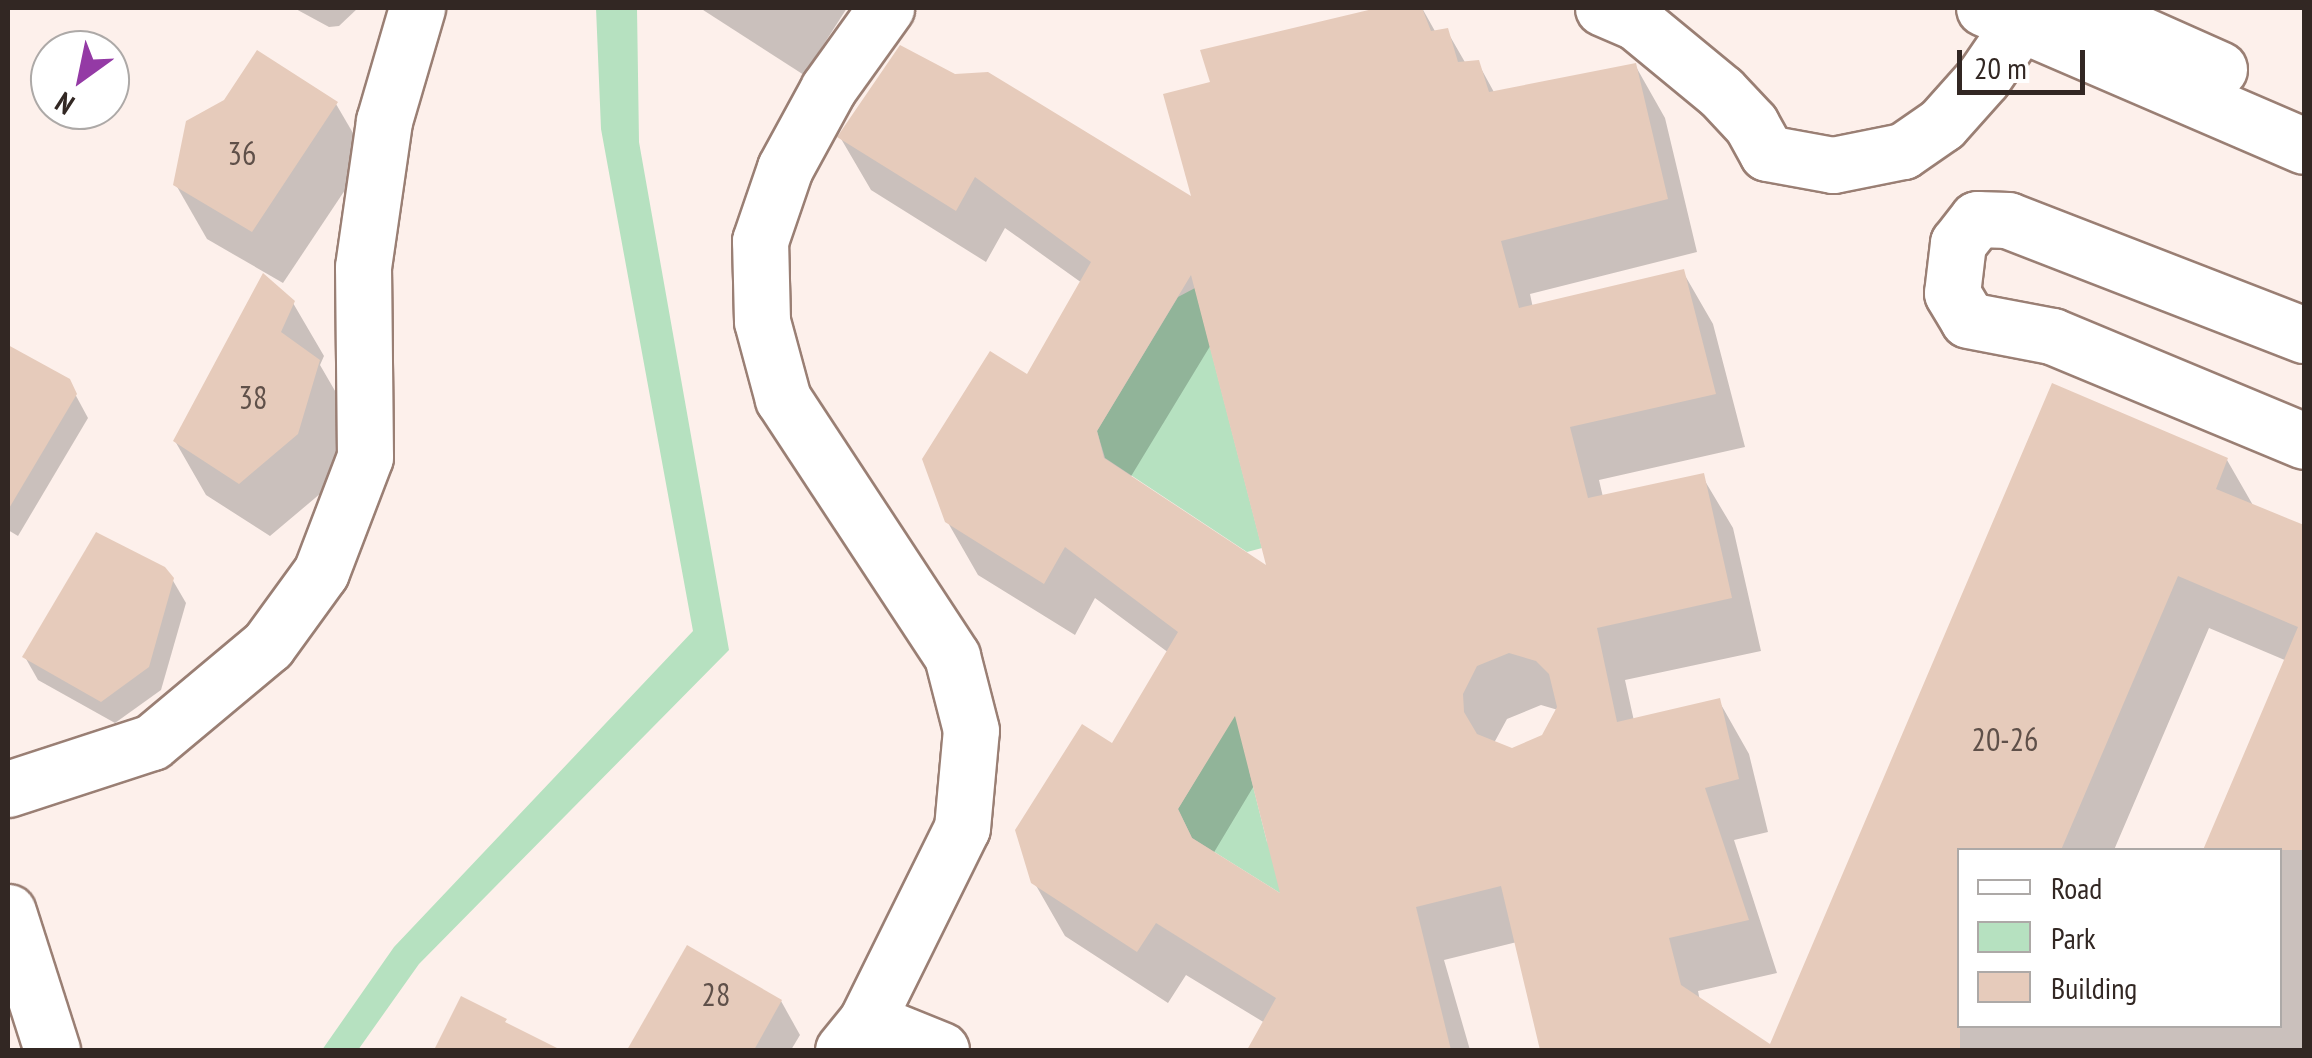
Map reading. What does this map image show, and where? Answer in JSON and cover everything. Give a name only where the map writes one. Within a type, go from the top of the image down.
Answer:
[{"type":"street","points":[[8,789],[152,742],[268,645],[321,572],[365,457],[363,267],[384,121],[416,8]]},
{"type":"street","points":[[886,8],[828,88],[794,152],[760,241],[762,321],[783,399],[952,656],[970,730],[962,828],[855,1035],[941,1050]]},
{"type":"street","points":[[1603,8],[1636,22],[1721,92],[1751,124],[1767,153],[1833,166],[1903,152],[1942,124],[1983,78],[2002,16],[2304,146]]},
{"type":"street","points":[[2082,8],[2304,107]]},
{"type":"street","points":[[2304,335],[2008,220],[1978,219],[1958,243],[1952,293],[1968,320],[2052,336],[2304,440]]},
{"type":"street","points":[[8,912],[52,1050]]},
{"type":"green space","points":[[596,8],[637,8],[639,142],[729,650],[419,964],[358,1050],[322,1050],[394,947],[693,631],[601,129]]},
{"type":"green space","points":[[1195,288],[1262,548],[1247,552],[1105,458],[1097,431],[1178,297]]},
{"type":"green space","points":[[1264,666],[1279,735],[1249,770],[1267,842],[1308,856],[1331,925],[1192,838],[1178,809]]},
{"type":"building","points":[[1377,8],[1422,8],[1431,31],[1448,28],[1458,62],[1479,60],[1489,92],[1636,63],[1668,199],[1501,241],[1519,308],[1684,269],[1716,394],[1570,427],[1588,498],[1704,473],[1732,598],[1597,628],[1617,722],[1720,698],[1739,779],[1705,788],[1749,920],[1669,938],[1681,985],[1770,1044],[2052,383],[2228,458],[2216,489],[2304,525],[2304,850],[2204,848],[2298,627],[2178,576],[2062,848],[1957,848],[1960,1050],[1540,1050],[1501,886],[1416,907],[1451,1050],[1247,1050],[1276,998],[1156,923],[1137,952],[1031,883],[1015,830],[1082,724],[1112,743],[1178,632],[1065,547],[1044,584],[945,522],[922,459],[990,351],[1027,374],[1091,262],[975,177],[956,211],[837,137],[900,45],[955,74],[988,72],[1191,196],[1163,94],[1210,82],[1200,50]],"holes":[[[1191,275],[1266,565],[1104,458],[1097,431]],[[1509,653],[1536,661],[1549,674],[1557,707],[1542,735],[1512,748],[1477,734],[1464,712],[1463,694],[1477,666]],[[1235,716],[1280,893],[1192,838],[1178,809]]]},
{"type":"building","points":[[257,50],[338,102],[252,232],[173,185],[186,121],[224,100]]},
{"type":"building","points":[[263,273],[295,301],[281,332],[320,360],[298,434],[239,484],[173,441]]},
{"type":"building","points":[[8,345],[70,379],[77,394],[8,510]]},
{"type":"building","points":[[96,532],[165,567],[174,578],[149,667],[101,702],[22,657]]},
{"type":"building","points":[[687,945],[782,1000],[754,1050],[627,1050]]},
{"type":"building","points":[[461,996],[507,1019],[505,1022],[561,1050],[434,1050]]}]
